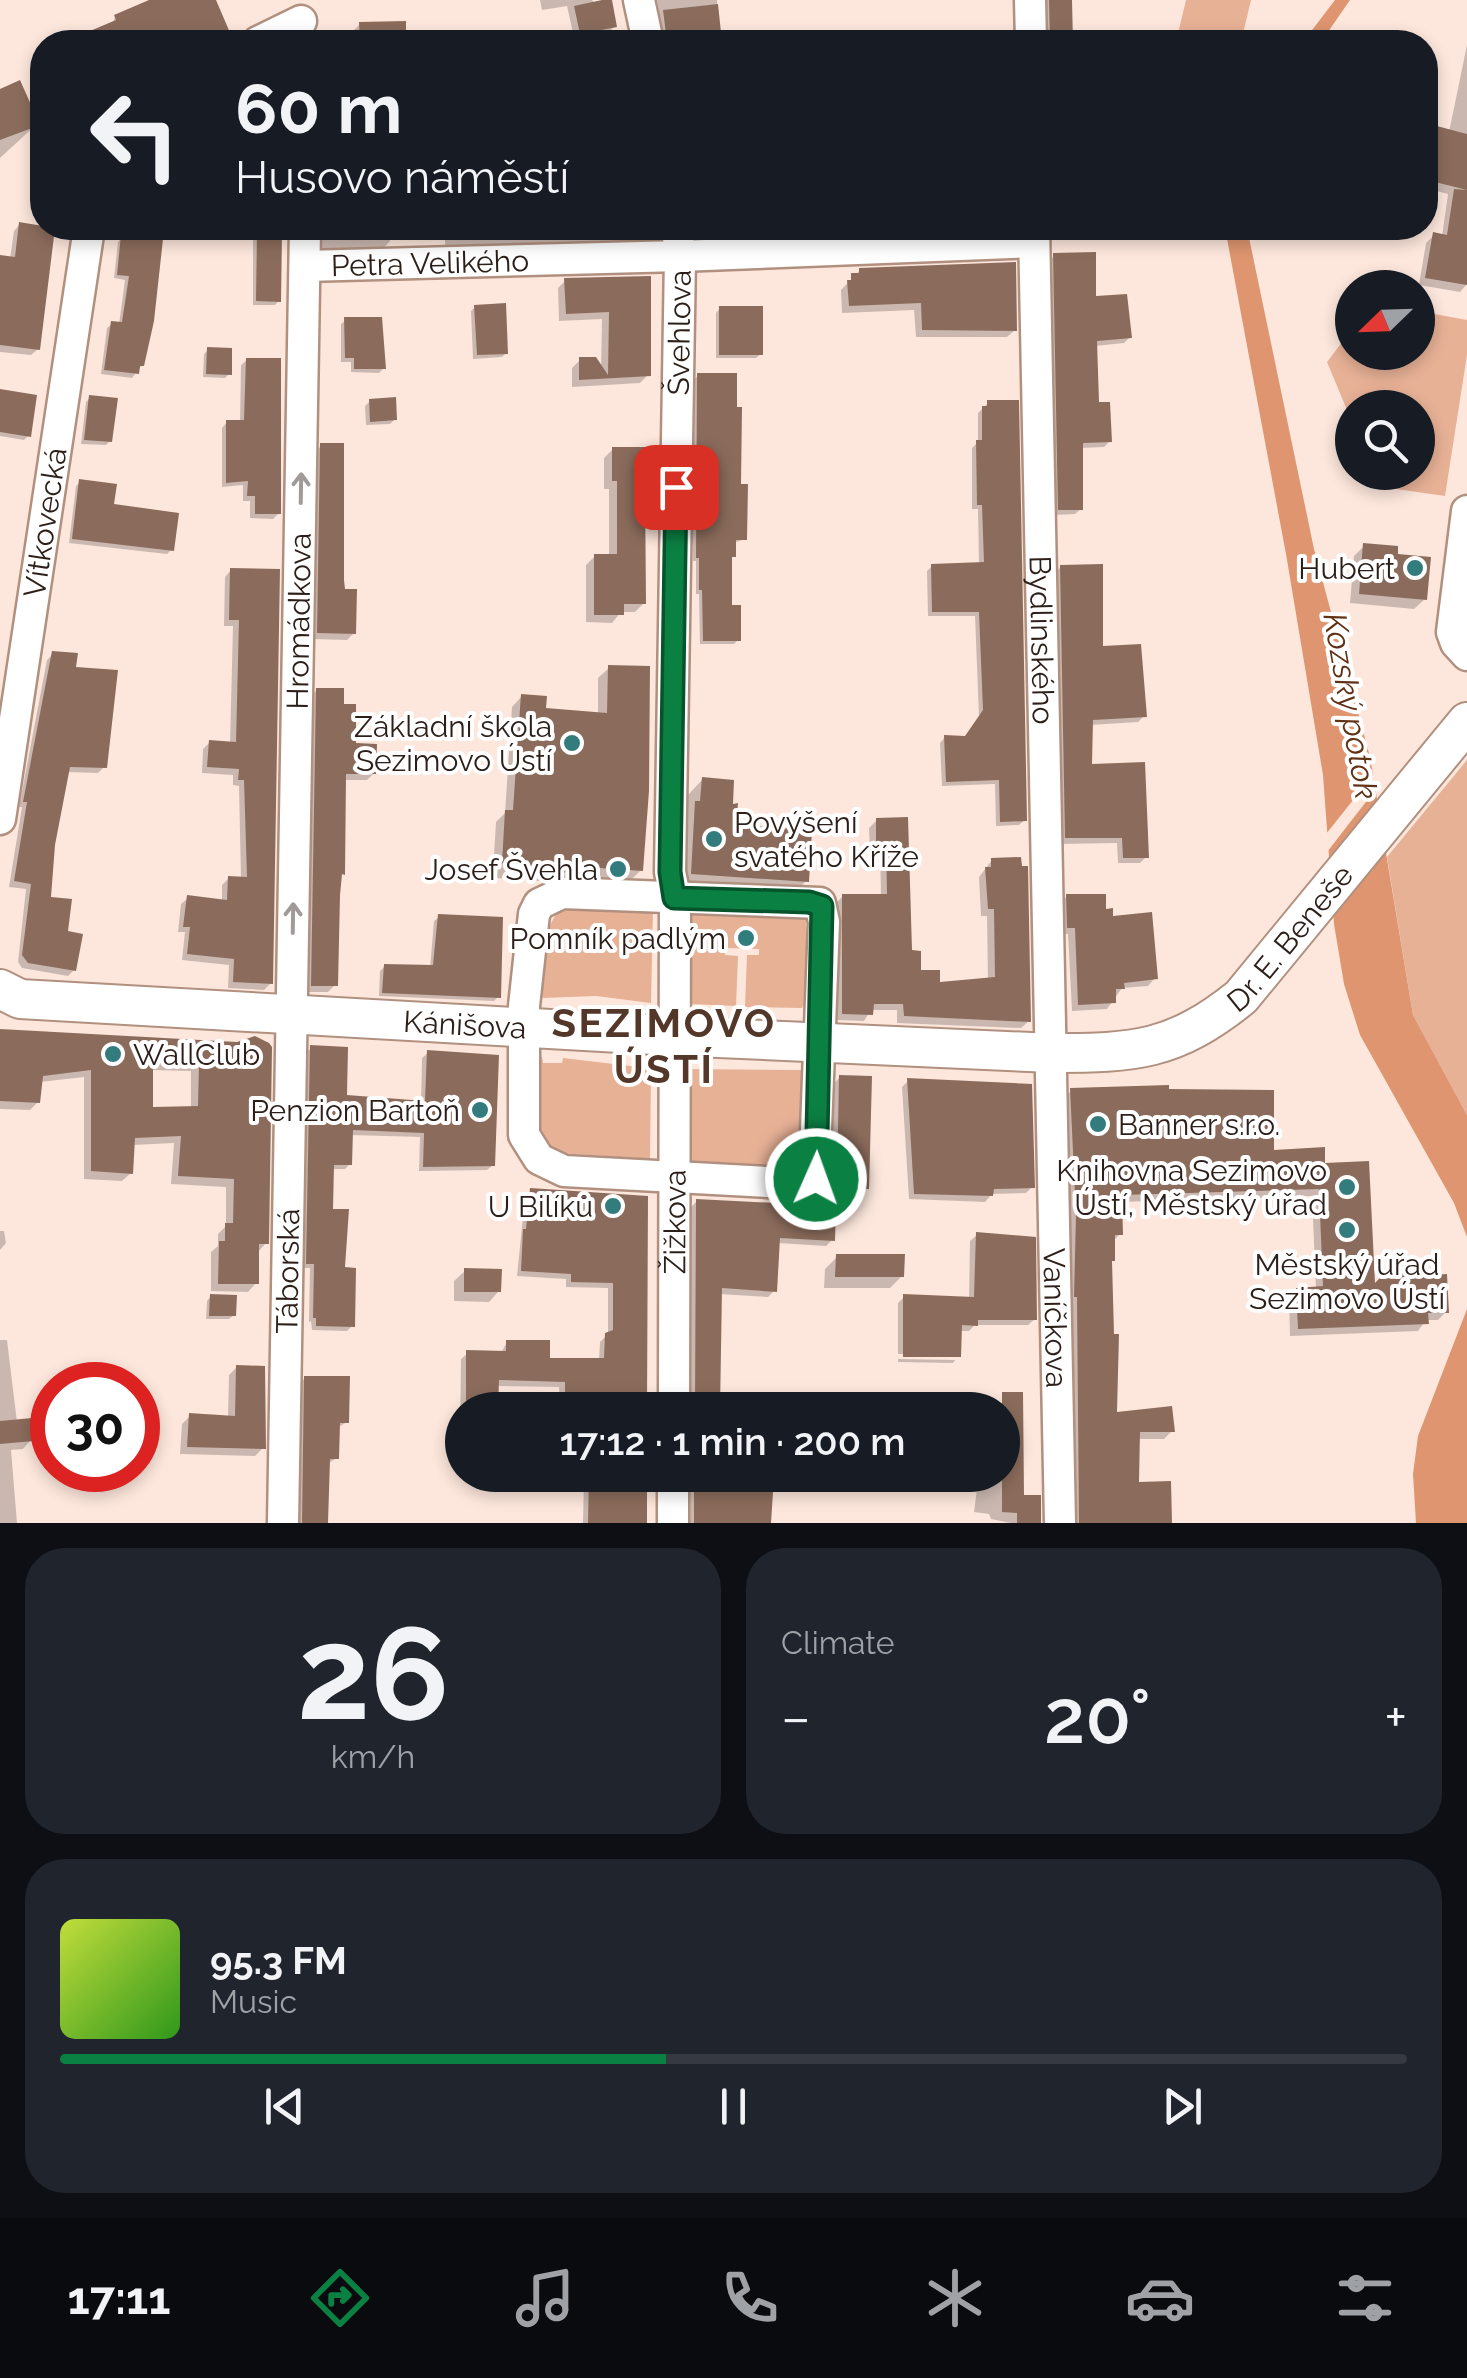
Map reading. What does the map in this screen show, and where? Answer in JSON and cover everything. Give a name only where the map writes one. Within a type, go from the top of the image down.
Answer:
[{"type":"street","points":[[640,0],[646,30]]},
{"type":"street","points":[[1030,0],[1031,30]]},
{"type":"street","name":"Vítkovecká","points":[[0,818],[87,240]]},
{"type":"street","name":"Hromádkova","points":[[292,1016],[305,240]]},
{"type":"street","name":"Petra Velikého","points":[[305,266],[678,242],[780,240]]},
{"type":"street","name":"Bydlinského","points":[[1034,240],[1052,1053]]},
{"type":"street","name":"Švehlova","points":[[674,1036],[674,898],[670,872],[678,242]]},
{"type":"street","points":[[1467,511],[1452,632],[1467,655]]},
{"type":"street","name":"Dr. E. Beneše","points":[[1052,1053],[1125,1053],[1161,1044],[1208,1023],[1255,983],[1467,722]]},
{"type":"street","points":[[562,893],[674,898],[820,904],[824,913],[814,1181],[804,1184],[564,1170],[539,1159],[524,1135],[524,1006],[534,914],[540,904],[562,893]]},
{"type":"street","name":"Kánišova","points":[[0,989],[20,999],[292,1016],[1052,1053]]},
{"type":"street","name":"Táborská","points":[[282,1523],[292,1016]]},
{"type":"street","name":"Žižkova","points":[[674,1036],[674,1392]]},
{"type":"street","name":"Vaníčkova","points":[[1052,1053],[1060,1523]]},
{"type":"street","points":[[674,1492],[674,1523]]},
{"type":"shaded area","points":[[1186,0],[1251,0],[1244,30],[1179,30]]},
{"type":"shaded area","points":[[1435,314],[1467,320],[1467,355],[1445,496],[1403,490],[1435,490],[1435,390],[1339,390],[1327,362],[1335,351],[1335,370],[1435,370]]},
{"type":"shaded area","points":[[1467,760],[1467,1115],[1413,1015],[1387,857]]},
{"type":"shaded area","points":[[559,908],[653,909],[651,1003],[596,996],[543,998],[540,993],[546,933]]},
{"type":"shaded area","points":[[687,913],[806,914],[806,1001],[802,1008],[745,1007],[747,955],[759,955],[759,949],[725,948],[725,955],[738,956],[736,1006],[689,1004]]},
{"type":"shaded area","points":[[534,1056],[542,1057],[543,1063],[562,1063],[563,1058],[639,1067],[640,1063],[647,1064],[651,1070],[650,1159],[558,1153],[548,1145],[534,1110]]},
{"type":"shaded area","points":[[686,1069],[803,1070],[803,1141],[781,1161],[766,1165],[686,1165]]},
{"type":"water","points":[[1335,0],[1350,0],[1329,30],[1312,30]]},
{"type":"water","name":"Kozský potok","points":[[1227,240],[1250,240],[1314,549],[1370,757],[1413,1015],[1467,1115],[1467,1237],[1454,1203],[1360,1035],[1344,984],[1334,924],[1323,775]]},
{"type":"water","points":[[1467,1309],[1467,1523],[1416,1523],[1413,1474],[1418,1436]]},
{"type":"pier","points":[[1377,770],[1379,785],[1324,856],[1322,839]]},
{"type":"building","points":[[149,0],[216,0],[229,30],[92,30],[116,20],[114,15]]},
{"type":"building","points":[[612,0],[617,27],[579,30],[574,6]]},
{"type":"building","points":[[1049,0],[1072,0],[1073,30],[1050,30]]},
{"type":"building","points":[[718,4],[721,30],[666,30],[663,10]]},
{"type":"building","points":[[406,21],[406,30],[359,30],[359,22]]},
{"type":"building","points":[[20,80],[30,102],[30,129],[0,140],[0,89]]},
{"type":"building","points":[[1438,126],[1467,134],[1467,190],[1438,183]]},
{"type":"building","points":[[1454,189],[1467,190],[1467,285],[1435,280],[1435,270],[1426,270],[1432,240],[1438,240],[1438,233],[1447,235]]},
{"type":"building","points":[[19,222],[30,224],[30,240],[54,240],[40,350],[0,345],[0,255],[15,257]]},
{"type":"building","points":[[120,240],[163,240],[154,321],[139,374],[104,370],[111,321],[122,322],[129,276],[117,275]]},
{"type":"building","points":[[257,240],[282,240],[281,302],[256,301]]},
{"type":"building","points":[[1096,252],[1096,296],[1127,294],[1132,338],[1097,341],[1099,402],[1110,402],[1112,442],[1083,443],[1083,510],[1058,510],[1053,253]]},
{"type":"building","points":[[1016,262],[1017,331],[922,330],[921,303],[849,306],[847,280],[851,280],[851,273],[859,273],[859,268]]},
{"type":"building","points":[[651,276],[651,376],[579,380],[579,357],[596,357],[608,375],[609,312],[566,314],[564,278]]},
{"type":"building","points":[[506,303],[508,354],[477,355],[474,305]]},
{"type":"building","points":[[719,306],[763,306],[763,355],[719,355]]},
{"type":"building","points":[[344,317],[382,317],[386,369],[354,369],[354,358],[345,358]]},
{"type":"building","points":[[207,347],[232,348],[232,375],[206,374]]},
{"type":"building","points":[[246,358],[281,358],[281,514],[255,514],[255,496],[247,496],[248,481],[226,483],[226,420],[244,420]]},
{"type":"building","points":[[697,373],[737,373],[737,407],[742,407],[741,484],[748,484],[747,540],[736,540],[736,557],[732,557],[732,605],[741,605],[741,641],[703,641],[702,590],[696,558]]},
{"type":"building","points":[[0,389],[37,395],[31,437],[0,432]]},
{"type":"building","points":[[89,395],[118,398],[112,442],[84,440]]},
{"type":"building","points":[[396,397],[397,420],[370,422],[369,399]]},
{"type":"building","points":[[987,400],[1019,400],[1027,821],[1000,822],[999,780],[946,782],[944,735],[965,736],[983,710],[979,612],[932,612],[931,564],[984,562],[982,505],[977,505],[976,440],[982,440],[982,406],[987,406]]},
{"type":"building","points":[[320,443],[344,443],[344,580],[345,589],[357,589],[356,634],[317,633]]},
{"type":"building","points":[[612,447],[650,447],[650,481],[645,481],[646,604],[624,604],[624,615],[594,615],[594,554],[617,554],[617,481],[612,481]]},
{"type":"building","points":[[79,479],[117,484],[114,504],[179,513],[174,551],[72,539]]},
{"type":"building","points":[[1363,543],[1398,546],[1398,554],[1431,557],[1427,600],[1359,594]]},
{"type":"building","points":[[1103,564],[1103,646],[1141,644],[1147,717],[1093,720],[1092,764],[1145,762],[1149,858],[1123,858],[1122,838],[1065,838],[1060,565]]},
{"type":"building","points":[[230,568],[280,569],[273,984],[233,982],[234,959],[187,954],[190,927],[183,927],[187,895],[227,900],[228,876],[247,877],[244,780],[238,780],[239,769],[207,767],[209,740],[236,742],[239,620],[229,620]]},
{"type":"building","points":[[52,651],[78,653],[76,667],[118,670],[107,768],[70,767],[55,845],[51,897],[72,899],[68,931],[83,934],[76,971],[28,963],[22,955],[31,884],[14,881],[27,802],[23,802]]},
{"type":"building","name":"Základní škola Sezimovo Ústí","points":[[608,665],[650,666],[649,791],[643,871],[570,866],[570,873],[505,869],[505,810],[513,810],[521,694],[547,696],[546,708],[607,713]]},
{"type":"building","points":[[316,688],[344,688],[344,704],[356,704],[356,743],[377,744],[376,774],[346,774],[338,986],[311,986]]},
{"type":"building","points":[[702,777],[734,780],[736,825],[812,830],[809,882],[691,874],[695,801],[700,801]]},
{"type":"building","points":[[908,817],[912,950],[921,951],[921,970],[940,970],[940,982],[995,977],[994,909],[988,909],[985,867],[991,867],[991,858],[1021,857],[1022,866],[1028,866],[1031,1022],[904,1016],[903,1004],[874,1004],[873,1015],[842,1014],[842,894],[887,894],[886,843],[876,844],[876,818]]},
{"type":"building","points":[[1066,894],[1106,894],[1106,909],[1113,908],[1113,916],[1152,912],[1158,979],[1124,983],[1125,989],[1116,989],[1116,1003],[1078,1005],[1075,928],[1067,928]]},
{"type":"building","points":[[438,914],[503,917],[501,998],[382,993],[384,964],[433,965]]},
{"type":"building","points":[[0,1029],[237,1042],[255,1036],[269,1043],[269,1244],[259,1244],[259,1284],[218,1284],[219,1241],[225,1241],[225,1223],[233,1223],[234,1179],[178,1176],[181,1136],[135,1138],[133,1174],[91,1171],[91,1070],[43,1076],[40,1103],[0,1101]],"holes":[[[153,1062],[199,1064],[198,1106],[153,1107]]]},
{"type":"building","points":[[310,1045],[348,1047],[347,1095],[425,1101],[427,1050],[499,1055],[495,1166],[423,1167],[424,1133],[353,1130],[352,1165],[334,1165],[333,1209],[349,1209],[345,1267],[356,1268],[355,1327],[316,1326],[313,1318],[314,1264],[306,1264]]},
{"type":"building","points":[[839,1075],[872,1076],[869,1189],[837,1188]]},
{"type":"building","points":[[907,1078],[1032,1084],[1035,1188],[994,1189],[993,1196],[914,1194]]},
{"type":"building","points":[[1169,1085],[1169,1089],[1274,1090],[1274,1150],[1325,1147],[1325,1163],[1369,1161],[1375,1283],[1397,1260],[1413,1276],[1447,1274],[1449,1313],[1428,1313],[1429,1324],[1298,1329],[1296,1288],[1323,1286],[1319,1189],[1122,1195],[1123,1235],[1115,1235],[1112,1261],[1114,1334],[1119,1334],[1117,1412],[1172,1406],[1175,1432],[1140,1432],[1139,1482],[1171,1481],[1172,1523],[1079,1523],[1076,1216],[1070,1088]]},
{"type":"building","points":[[530,1188],[648,1196],[647,1392],[565,1392],[565,1382],[499,1380],[499,1392],[466,1392],[466,1350],[506,1351],[506,1340],[550,1340],[550,1358],[604,1358],[605,1333],[613,1330],[613,1283],[571,1282],[571,1274],[521,1271]]},
{"type":"building","points":[[696,1199],[836,1206],[835,1241],[780,1238],[777,1292],[722,1288],[720,1392],[695,1392]]},
{"type":"building","points":[[976,1232],[1036,1237],[1037,1320],[978,1320],[978,1326],[962,1325],[961,1357],[903,1357],[903,1294],[974,1297]]},
{"type":"building","points":[[836,1254],[905,1254],[904,1277],[835,1277]]},
{"type":"building","points":[[464,1268],[502,1269],[501,1292],[464,1292]]},
{"type":"building","points":[[210,1294],[237,1295],[236,1316],[209,1316]]},
{"type":"building","points":[[236,1365],[265,1366],[266,1449],[187,1447],[189,1413],[235,1416]]},
{"type":"building","points":[[304,1376],[350,1376],[349,1423],[340,1423],[339,1459],[330,1459],[328,1523],[302,1523]]},
{"type":"building","points":[[1023,1392],[1024,1495],[1041,1495],[1041,1523],[1017,1523],[1017,1513],[1002,1512],[1002,1492],[1020,1492]]},
{"type":"building","points":[[30,1418],[30,1441],[0,1444],[0,1421]]},
{"type":"building","points":[[589,1492],[647,1492],[647,1523],[588,1523]]},
{"type":"building","points":[[694,1492],[773,1492],[771,1523],[694,1523]]},
{"type":"place","name":"Hubert","points":[[1415,568]]},
{"type":"place","name":"Základní škola Sezimovo Ústí","points":[[572,743]]},
{"type":"place","name":"Povýšení svatého Kříže","points":[[714,839]]},
{"type":"place","name":"Josef Švehla","points":[[618,869]]},
{"type":"place","name":"Pomník padlým","points":[[746,938]]},
{"type":"place","name":"WallClub","points":[[113,1054]]},
{"type":"place","name":"Penzion Bartoň","points":[[480,1110]]},
{"type":"place","name":"Banner s.r.o.","points":[[1098,1124]]},
{"type":"place","name":"Knihovna Sezimovo Ústí, Městský úřad","points":[[1347,1187]]},
{"type":"place","name":"U Bilíků","points":[[613,1206]]},
{"type":"place","name":"Městský úřad Sezimovo Ústí","points":[[1347,1230]]},
{"type":"district","name":"SEZIMOVO ÚSTÍ","points":[[664,1045]]},
{"type":"route","points":[[676,487],[670,872],[674,898],[809,902],[822,906],[816,1179]]}]
